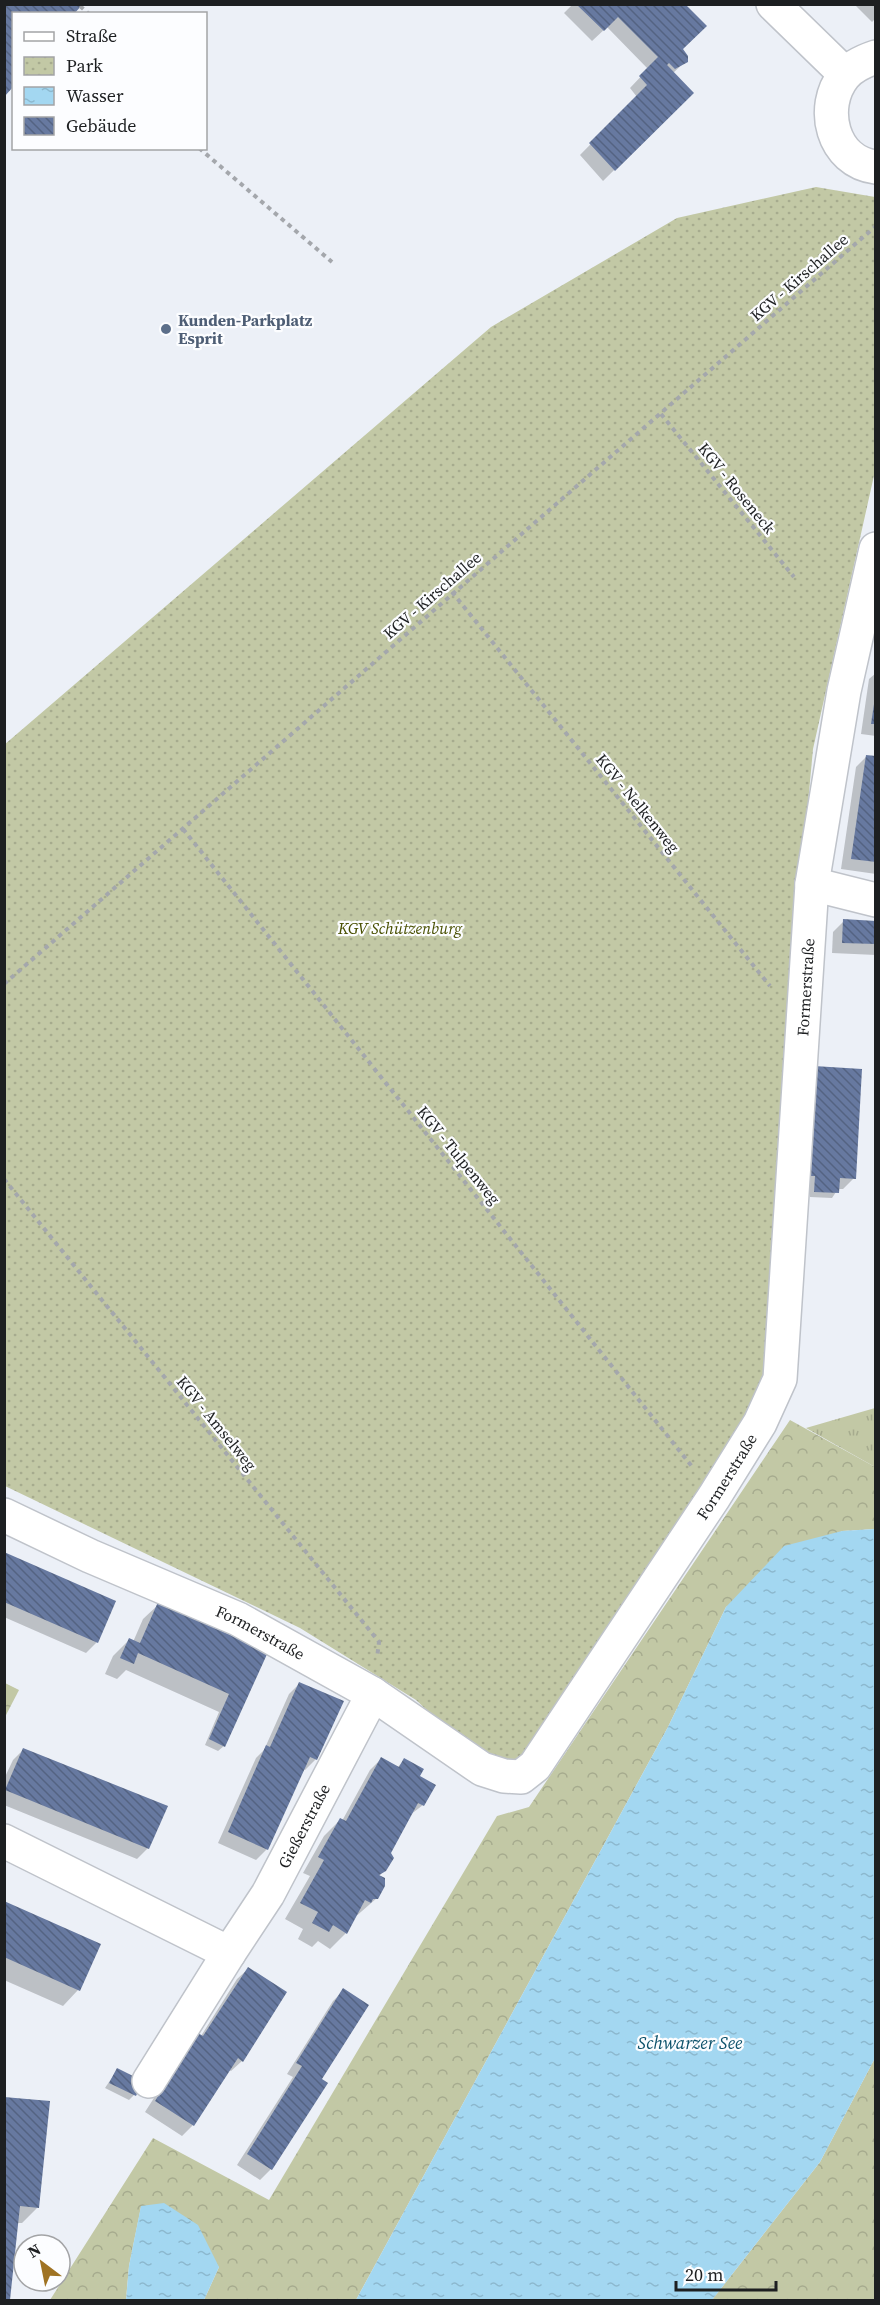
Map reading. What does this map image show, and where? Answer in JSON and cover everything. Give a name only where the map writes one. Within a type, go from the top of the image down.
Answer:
[{"type":"street","points":[[773,4],[845,74]]},
{"type":"street","points":[[876,57],[859,64],[845,74],[835,90],[830,109],[832,127],[840,145],[853,158],[876,167]]},
{"type":"street","name":"Formerstraße","points":[[4,1515],[238,1619],[373,1694],[482,1769],[504,1776],[521,1777],[536,1766],[714,1497],[760,1423],[780,1379],[812,884],[844,691],[876,549]]},
{"type":"street","points":[[812,884],[876,900]]},
{"type":"street","name":"Gießerstraße","points":[[149,2081],[268,1894],[373,1694]]},
{"type":"street","points":[[4,1841],[229,1953]]},
{"type":"path","points":[[81,6],[87,12]]},
{"type":"path","points":[[200,150],[332,262]]},
{"type":"path","name":"KGV - Kirschallee","points":[[4,984],[452,592],[661,414],[876,226]]},
{"type":"path","name":"KGV - Roseneck","points":[[661,414],[794,577]]},
{"type":"path","name":"KGV - Nelkenweg","points":[[452,592],[789,1010],[803,1031]]},
{"type":"path","name":"KGV - Tulpenweg","points":[[183,829],[714,1497]]},
{"type":"path","name":"KGV - Amselweg","points":[[4,1179],[379,1642],[373,1694]]},
{"type":"green space","name":"KGV Schützenburg","points":[[816,187],[875,197],[875,471],[813,749],[789,1010],[779,1189],[762,1385],[707,1485],[541,1739],[517,1761],[493,1762],[464,1745],[416,1700],[300,1628],[5,1486],[4,745],[491,327],[677,218]]},
{"type":"green space","points":[[875,1408],[875,1467],[806,1428]]},
{"type":"green space","points":[[790,1420],[875,1467],[875,1529],[842,1531],[726,1607],[668,1727],[356,2300],[204,2300],[219,2267],[141,2207],[129,2266],[126,2300],[50,2300],[54,2293],[72,2293],[72,2265],[153,2138],[269,2200],[497,1816],[529,1807]]},
{"type":"green space","points":[[5,1683],[19,1690],[5,1717]]},
{"type":"green space","points":[[875,2058],[875,2300],[712,2300],[820,2162]]},
{"type":"water","name":"Schwarzer See","points":[[875,1529],[875,2058],[820,2162],[712,2300],[356,2300],[668,1727],[726,1607],[784,1546],[842,1531]]},
{"type":"water","points":[[164,2203],[198,2225],[219,2267],[204,2300],[126,2300],[129,2266],[141,2206]]},
{"type":"building","points":[[576,4],[685,4],[707,26],[683,49],[688,56],[688,62],[675,69],[669,63],[667,65],[694,93],[615,171],[589,143],[647,85],[639,76],[658,57],[618,17],[604,31]]},
{"type":"building","points":[[4,5],[82,5],[76,12],[12,12],[12,88],[4,97]]},
{"type":"building","points":[[874,704],[876,704],[876,724],[871,724]]},
{"type":"building","points":[[866,755],[876,756],[876,862],[851,859]]},
{"type":"building","points":[[843,919],[876,921],[876,944],[842,943]]},
{"type":"building","points":[[814,1066],[862,1069],[856,1179],[840,1178],[839,1193],[814,1192],[815,1176],[809,1176]]},
{"type":"building","points":[[4,1552],[116,1601],[98,1643],[4,1602]]},
{"type":"building","points":[[158,1602],[268,1652],[225,1747],[209,1739],[229,1694],[138,1653],[134,1664],[120,1658],[129,1638],[140,1643]]},
{"type":"building","points":[[299,1682],[344,1701],[317,1760],[310,1757],[268,1850],[228,1832],[266,1745],[270,1747]]},
{"type":"building","points":[[23,1748],[168,1806],[149,1849],[5,1790]]},
{"type":"building","points":[[381,1757],[399,1767],[404,1758],[424,1769],[420,1776],[436,1785],[424,1806],[418,1803],[391,1853],[394,1858],[386,1871],[379,1875],[385,1878],[385,1886],[378,1899],[373,1899],[371,1903],[365,1900],[347,1934],[333,1925],[329,1932],[312,1923],[318,1912],[300,1903],[324,1860],[318,1857],[340,1818],[346,1821]]},
{"type":"building","points":[[4,1901],[101,1944],[80,1991],[4,1957]]},
{"type":"building","points":[[248,1967],[287,1992],[243,2062],[238,2058],[194,2126],[155,2101],[198,2033],[203,2036]]},
{"type":"building","points":[[343,1988],[369,2005],[322,2079],[328,2083],[272,2170],[247,2154],[302,2066],[296,2063]]},
{"type":"building","points":[[117,2068],[143,2081],[136,2096],[109,2083]]},
{"type":"building","points":[[4,2097],[50,2101],[39,2208],[20,2206],[17,2233],[12,2233],[10,2300],[4,2300]]},
{"type":"place","name":"Kunden-Parkplatz Esprit","points":[[166,329]]}]
